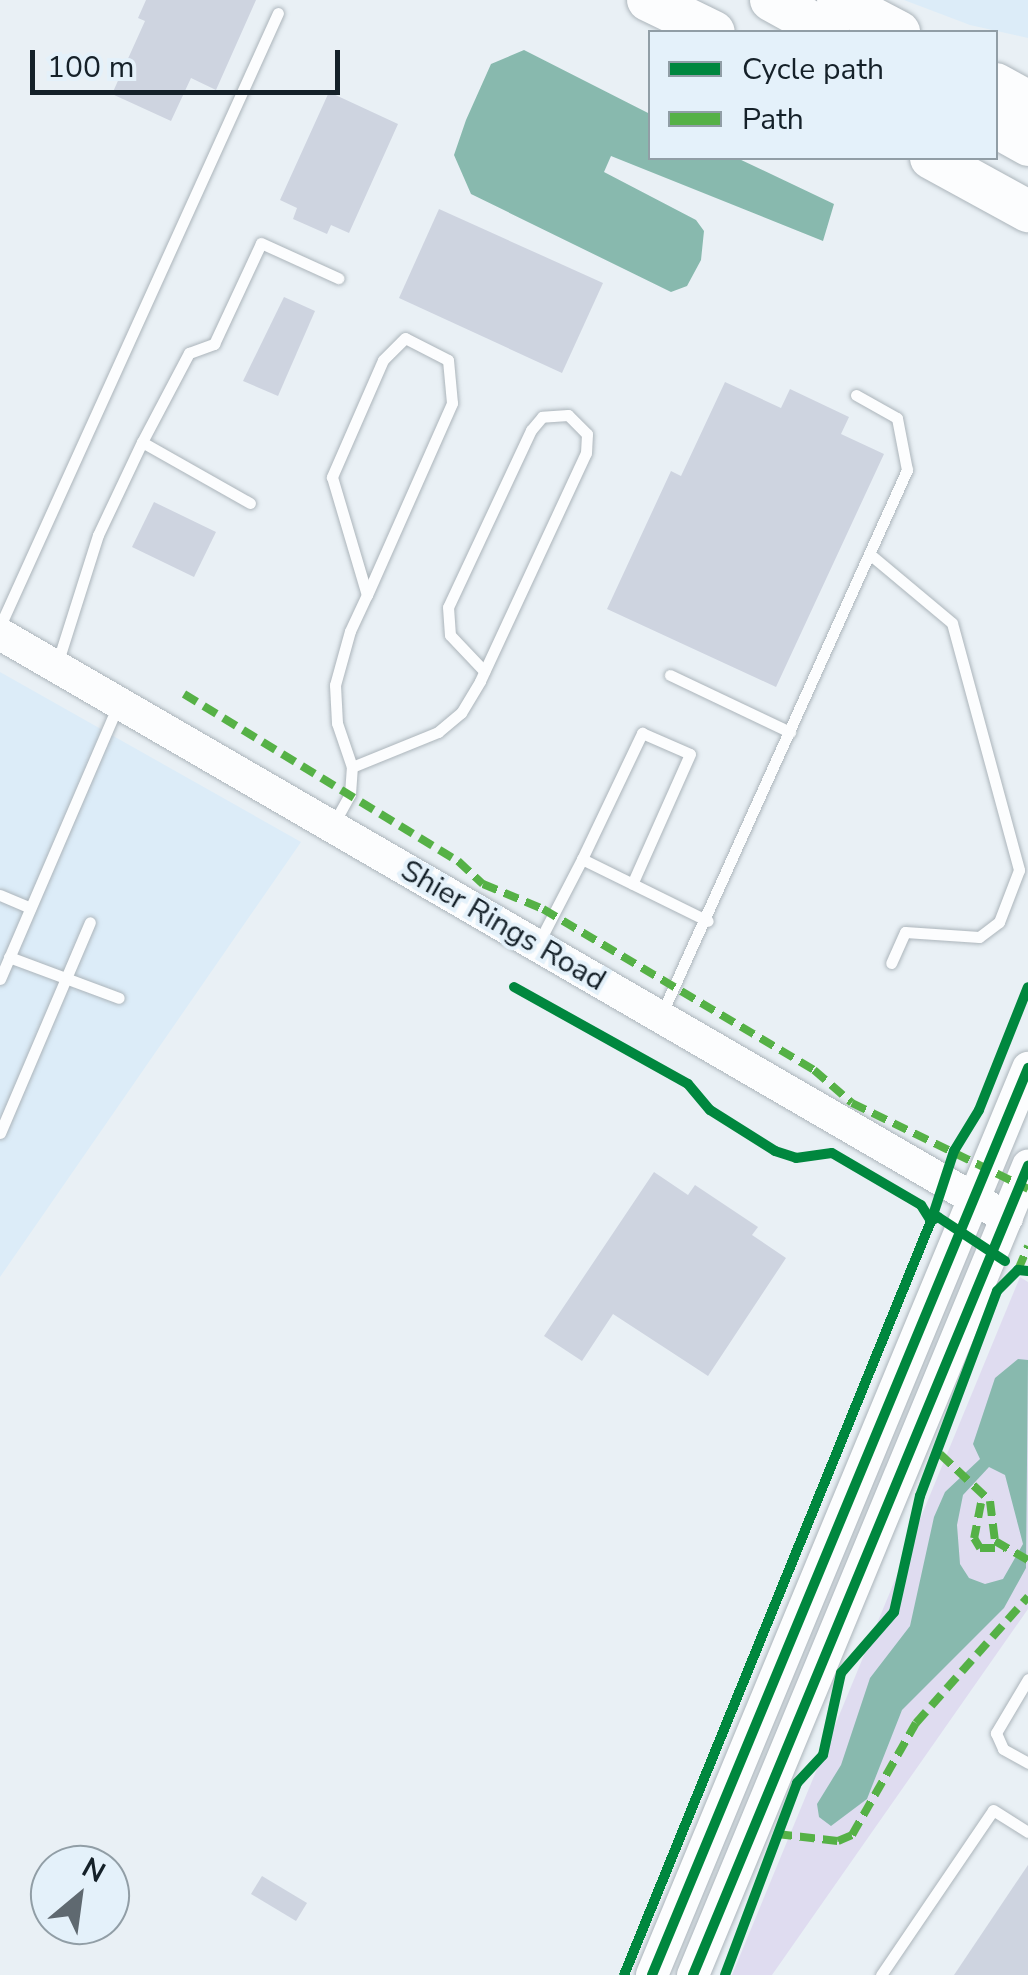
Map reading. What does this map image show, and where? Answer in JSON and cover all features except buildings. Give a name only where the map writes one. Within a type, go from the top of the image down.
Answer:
[{"type":"highway","points":[[648,0],[710,30]]},
{"type":"highway","points":[[771,0],[824,30]]},
{"type":"highway","points":[[838,0],[894,30]]},
{"type":"highway","points":[[998,85],[1028,102]]},
{"type":"highway","points":[[998,128],[1028,145]]},
{"type":"highway","points":[[935,160],[1023,210]]},
{"type":"main road","name":"Shier Rings Road","points":[[0,634],[971,1201],[1007,1218]]},
{"type":"main road","points":[[652,1975],[1028,1068]]},
{"type":"main road","points":[[693,1975],[1028,1166]]},
{"type":"lane","points":[[0,626],[278,14]]},
{"type":"lane","points":[[56,665],[98,535],[142,442],[189,353],[214,344],[261,243],[338,278]]},
{"type":"lane","points":[[332,827],[350,794],[352,767],[336,723],[335,686],[367,595],[452,403],[448,360],[405,338],[383,360],[332,477],[367,595]]},
{"type":"lane","points":[[660,1016],[708,921],[907,470],[897,418],[856,394]]},
{"type":"lane","points":[[352,767],[438,732],[461,713],[484,671],[586,453],[587,434],[568,415],[542,417],[531,430],[448,607],[450,635],[484,671]]},
{"type":"lane","points":[[142,442],[250,503]]},
{"type":"lane","points":[[872,556],[952,623],[1019,870],[1000,922],[979,936],[905,932],[892,962]]},
{"type":"lane","points":[[670,674],[790,732]]},
{"type":"lane","points":[[0,979],[120,701]]},
{"type":"lane","points":[[538,945],[642,733],[690,754],[632,884]]},
{"type":"lane","points":[[582,859],[708,921]]},
{"type":"lane","points":[[0,896],[30,908]]},
{"type":"lane","points":[[0,1133],[90,922]]},
{"type":"lane","points":[[9,958],[119,998]]},
{"type":"lane","points":[[0,1096],[13,1102]]},
{"type":"lane","points":[[1028,1679],[996,1733],[1003,1749],[1028,1763]]},
{"type":"lane","points":[[881,1975],[994,1810],[1028,1832]]},
{"type":"shaded area","points":[[904,0],[1028,0],[1028,38],[970,25]]},
{"type":"shaded area","points":[[524,50],[648,113],[648,160],[741,160],[834,204],[823,241],[611,156],[604,172],[696,220],[704,231],[701,260],[687,286],[671,292],[471,194],[454,155],[491,64]]},
{"type":"shaded area","points":[[0,672],[301,842],[0,1277]]},
{"type":"shaded area","points":[[1020,1277],[1028,1282],[1028,1609],[772,1975],[732,1975]]},
{"type":"shaded area","points":[[1018,1359],[1028,1360],[1026,1568],[1004,1608],[902,1710],[867,1799],[831,1826],[819,1817],[817,1804],[841,1765],[870,1678],[910,1626],[934,1517],[945,1492],[980,1459],[973,1444],[995,1378]],"holes":[[[989,1467],[1005,1475],[1023,1544],[1003,1579],[985,1584],[969,1578],[960,1564],[957,1525],[963,1495]]]},
{"type":"marked path","points":[[184,694],[458,861],[483,884],[543,909],[814,1070],[852,1103],[1028,1189]]},
{"type":"marked path","points":[[1018,1270],[1028,1246]]},
{"type":"marked path","points":[[940,1454],[990,1501],[995,1541],[1028,1560]]},
{"type":"marked path","points":[[981,1503],[974,1538],[980,1548],[1004,1548]]},
{"type":"marked path","points":[[777,1834],[838,1841],[852,1835],[916,1723],[1028,1597]]},
{"type":"cycle path","points":[[514,987],[688,1084],[710,1110],[775,1151],[796,1158],[832,1153],[921,1205],[931,1221],[624,1975]]},
{"type":"cycle path","points":[[1005,1261],[938,1217],[931,1221],[954,1151],[979,1110],[1028,987]]},
{"type":"cycle path","points":[[652,1975],[1028,1068]]},
{"type":"cycle path","points":[[693,1975],[1028,1166]]},
{"type":"cycle path","points":[[725,1975],[797,1783],[823,1755],[841,1673],[894,1612],[920,1496],[997,1291],[1018,1270],[1028,1271]]}]
